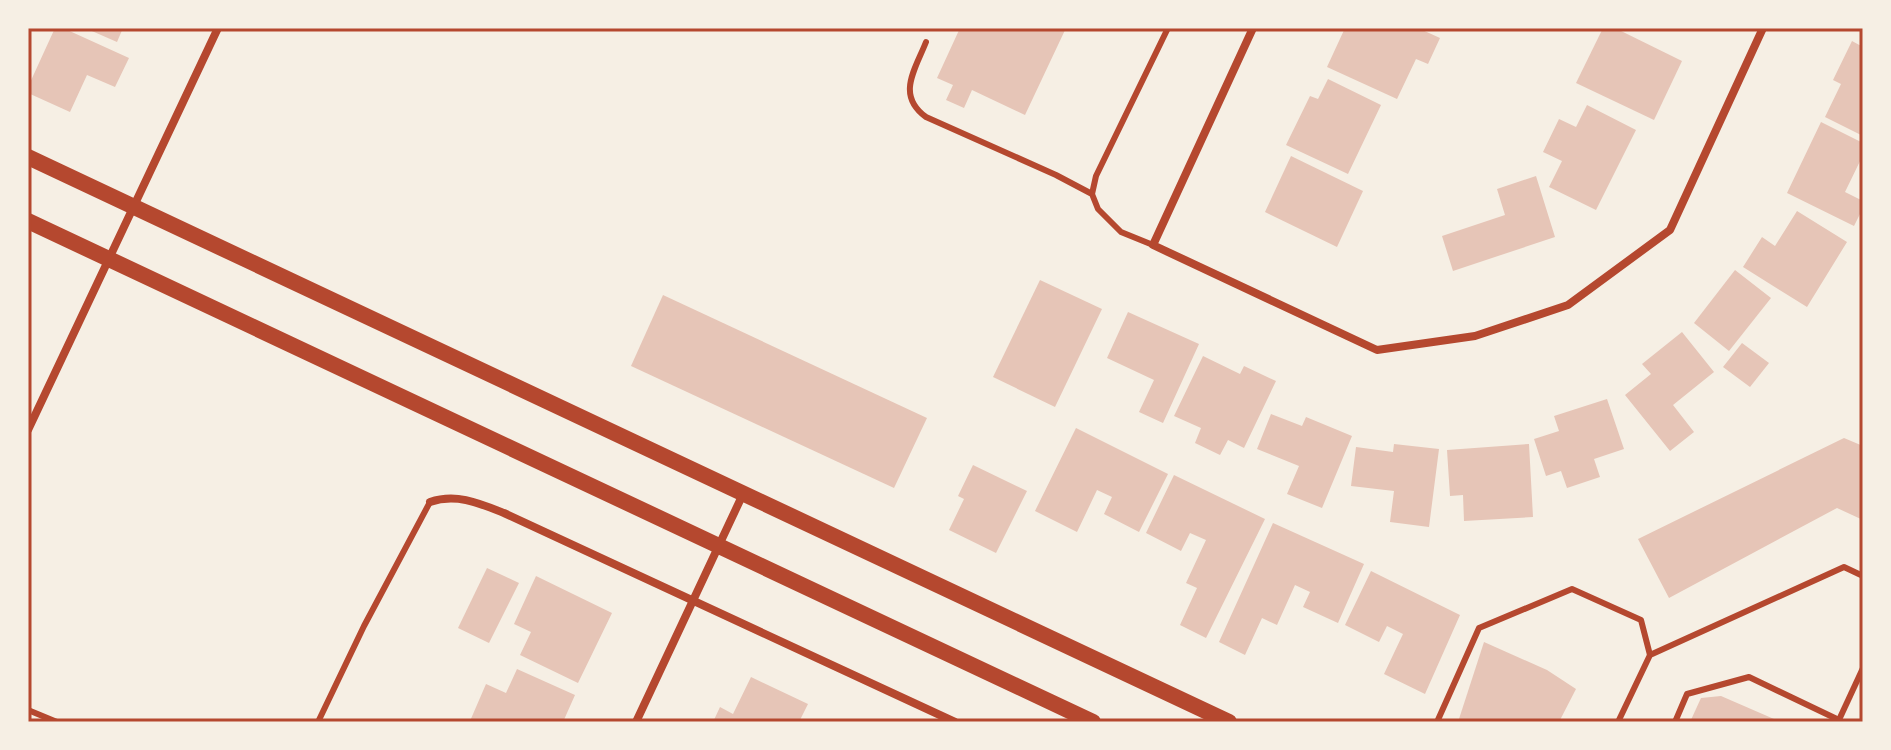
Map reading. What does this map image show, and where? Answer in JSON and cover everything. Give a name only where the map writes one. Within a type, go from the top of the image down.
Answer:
[{"type":"main road","points":[[28,157],[1229,722]]},
{"type":"main road","points":[[28,221],[1093,722]]},
{"type":"street","points":[[28,430],[218,28]]},
{"type":"street","points":[[1253,28],[1153,245],[1377,350],[1475,336],[1568,305],[1670,230],[1763,28]]},
{"type":"street","points":[[636,722],[743,494]]},
{"type":"street","points":[[430,502],[446,496],[482,504],[695,599],[955,722]]},
{"type":"lane","points":[[1153,245],[1121,232],[1098,209],[1092,194],[1096,176],[1168,28]]},
{"type":"lane","points":[[926,42],[910,84],[910,98],[915,109],[926,117],[1092,194]]},
{"type":"lane","points":[[318,722],[364,626],[430,502]]},
{"type":"lane","points":[[1650,655],[1844,567],[1863,576]]},
{"type":"lane","points":[[1437,722],[1479,628],[1572,589],[1641,620],[1650,655],[1618,722]]},
{"type":"lane","points":[[1675,722],[1687,694],[1749,677],[1839,721],[1863,668]]},
{"type":"lane","points":[[28,710],[57,722]]},
{"type":"building","points":[[55,28],[63,28],[129,58],[115,87],[87,75],[70,112],[28,93]]},
{"type":"building","points":[[85,28],[123,28],[117,42]]},
{"type":"building","points":[[960,28],[1066,28],[1025,115],[972,90],[964,108],[946,100],[953,85],[937,78]]},
{"type":"building","points":[[1345,28],[1418,28],[1440,38],[1428,64],[1416,59],[1397,99],[1327,67]]},
{"type":"building","points":[[1603,28],[1615,28],[1682,61],[1654,120],[1576,83]]},
{"type":"building","points":[[1852,41],[1863,47],[1863,136],[1825,117],[1841,84],[1833,80]]},
{"type":"building","points":[[1328,79],[1381,105],[1348,174],[1286,145],[1310,96],[1318,99]]},
{"type":"building","points":[[1587,105],[1636,130],[1596,210],[1549,187],[1562,161],[1543,152],[1559,119],[1576,127]]},
{"type":"building","points":[[1821,122],[1863,143],[1863,155],[1845,192],[1863,201],[1854,226],[1787,193]]},
{"type":"building","points":[[1291,156],[1363,191],[1337,247],[1265,212]]},
{"type":"building","points":[[1536,176],[1555,237],[1453,271],[1442,236],[1505,215],[1497,189]]},
{"type":"building","points":[[1797,211],[1847,242],[1807,307],[1743,267],[1762,237],[1775,246]]},
{"type":"building","points":[[1735,270],[1771,298],[1729,351],[1694,323]]},
{"type":"building","points":[[1040,280],[1102,309],[1055,407],[993,377]]},
{"type":"building","points":[[663,295],[927,418],[894,488],[631,366]]},
{"type":"building","points":[[1128,312],[1199,344],[1163,423],[1139,412],[1154,380],[1107,358]]},
{"type":"building","points":[[1682,332],[1714,372],[1673,405],[1694,432],[1670,451],[1625,395],[1651,374],[1642,364]]},
{"type":"building","points":[[1742,343],[1769,363],[1750,387],[1723,367]]},
{"type":"building","points":[[1203,356],[1240,374],[1244,366],[1276,381],[1244,448],[1228,440],[1220,455],[1195,443],[1201,428],[1174,416]]},
{"type":"building","points":[[1607,399],[1624,449],[1594,459],[1600,477],[1567,488],[1561,471],[1546,476],[1534,439],[1559,431],[1554,416]]},
{"type":"building","points":[[1271,414],[1302,426],[1306,417],[1352,436],[1322,508],[1287,494],[1299,466],[1257,449]]},
{"type":"building","points":[[1076,428],[1168,474],[1139,532],[1104,514],[1112,497],[1097,490],[1077,532],[1035,511]]},
{"type":"building","points":[[1844,438],[1863,446],[1863,520],[1837,508],[1669,598],[1638,539]]},
{"type":"building","points":[[1394,444],[1439,449],[1429,527],[1390,522],[1394,491],[1351,486],[1356,447],[1393,452]]},
{"type":"building","points":[[1529,444],[1533,517],[1464,521],[1463,495],[1450,496],[1447,450]]},
{"type":"building","points":[[973,465],[1027,491],[996,553],[949,530],[964,499],[958,496]]},
{"type":"building","points":[[1174,475],[1265,519],[1206,638],[1180,625],[1197,588],[1186,583],[1206,540],[1190,533],[1181,551],[1146,533]]},
{"type":"building","points":[[1273,523],[1364,564],[1338,623],[1303,607],[1310,592],[1295,585],[1277,625],[1262,618],[1245,655],[1219,642]]},
{"type":"building","points":[[487,568],[519,583],[489,643],[458,628]]},
{"type":"building","points":[[1371,571],[1460,615],[1425,694],[1384,674],[1403,634],[1387,626],[1379,642],[1345,625]]},
{"type":"building","points":[[536,576],[612,613],[578,683],[520,655],[531,632],[514,624]]},
{"type":"building","points":[[1484,642],[1547,670],[1576,689],[1559,722],[1458,722]]},
{"type":"building","points":[[517,669],[575,695],[563,722],[548,719],[547,722],[470,721],[486,684],[506,693]]},
{"type":"building","points":[[751,677],[808,704],[799,722],[713,722],[720,707],[733,714]]},
{"type":"building","points":[[1721,696],[1774,719],[1772,722],[1690,722],[1701,698]]}]
